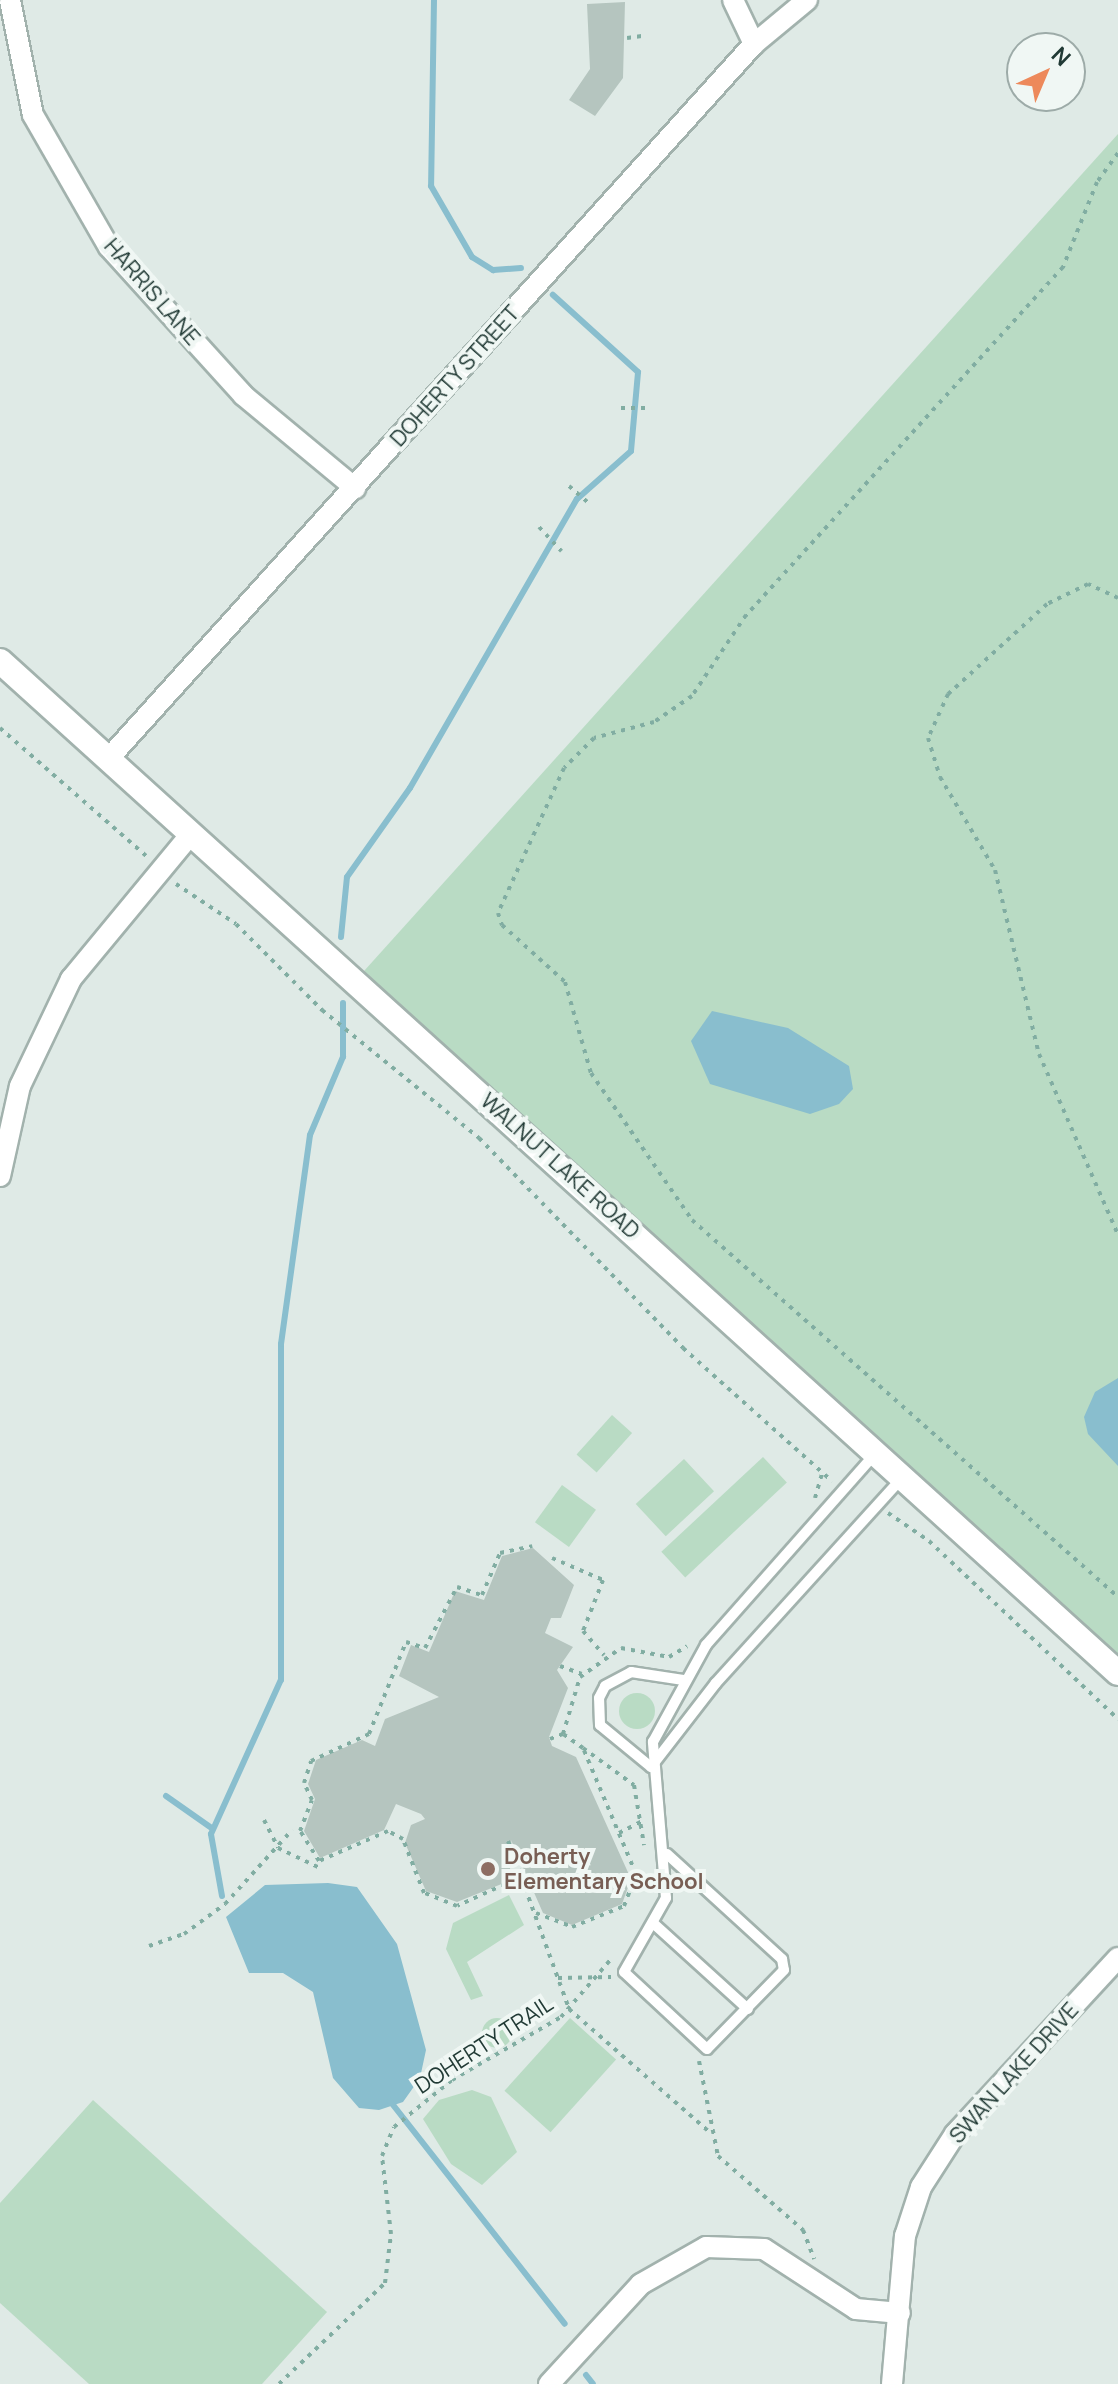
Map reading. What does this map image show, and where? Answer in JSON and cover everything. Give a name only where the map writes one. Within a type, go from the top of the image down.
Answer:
[{"type":"street","name":"HARRIS LANE","points":[[10,0],[33,115],[109,247],[243,395],[355,488]]},
{"type":"street","points":[[733,0],[754,44]]},
{"type":"street","name":"DOHERTY STREET","points":[[109,758],[754,44],[807,0]]},
{"type":"street","name":"WALNUT LAKE ROAD","points":[[0,661],[878,1451],[1118,1673]]},
{"type":"street","points":[[0,1176],[20,1086],[71,979],[191,834]]},
{"type":"street","name":"SWAN LAKE DRIVE","points":[[892,2384],[905,2236],[921,2187],[955,2134],[1118,1958]]},
{"type":"street","points":[[549,2384],[641,2284],[681,2256],[736,2243],[791,2260],[856,2309],[900,2313]]},
{"type":"lane","points":[[667,1854],[782,1959],[784,1970],[717,2042],[702,2048],[625,1974],[666,1898],[667,1854],[651,1767],[653,1742],[683,1680],[878,1451]]},
{"type":"lane","points":[[651,1767],[904,1476]]},
{"type":"lane","points":[[651,1767],[600,1725],[594,1712],[599,1698],[605,1686],[631,1672],[683,1680]]},
{"type":"lane","points":[[653,1923],[748,2009]]},
{"type":"path","points":[[627,38],[642,36]]},
{"type":"path","points":[[1118,153],[1097,182],[1063,267],[746,615],[692,696],[654,722],[594,738],[564,768],[498,913],[502,925],[565,982],[591,1073],[692,1220],[1118,1597]]},
{"type":"path","points":[[621,408],[648,408]]},
{"type":"path","points":[[569,486],[591,505]]},
{"type":"path","points":[[539,527],[561,551]]},
{"type":"path","points":[[1118,598],[1088,584],[1047,604],[948,694],[928,738],[940,777],[995,870],[1039,1054],[1118,1235]]},
{"type":"path","points":[[322,1010],[490,1148],[683,1348],[846,1488]]},
{"type":"path","points":[[875,1506],[929,1541],[1118,1719]]},
{"type":"path","points":[[523,1876],[457,1906],[424,1893],[403,1839],[388,1831],[319,1861],[300,1831],[312,1800],[304,1783],[311,1761],[369,1734],[406,1642],[425,1648],[457,1587],[482,1595],[500,1553],[532,1546]]},
{"type":"path","points":[[552,1558],[603,1580],[583,1631],[604,1655]]},
{"type":"path","points":[[560,1666],[582,1674]]},
{"type":"path","points":[[550,1739],[563,1734]]},
{"type":"path","points":[[583,1748],[634,1785],[645,1850]]},
{"type":"path","points":[[264,1820],[278,1848],[320,1868]]},
{"type":"path","points":[[619,1833],[641,1822]]},
{"type":"path","points":[[149,1946],[184,1934],[225,1904],[292,1830]]},
{"type":"path","points":[[508,1841],[569,2009],[712,2134]]},
{"type":"path","name":"DOHERTY TRAIL","points":[[279,2384],[385,2283],[391,2234],[382,2156],[394,2127],[408,2114],[569,2009],[595,1981],[621,1944]]},
{"type":"path","points":[[558,1978],[595,1981],[625,1974]]},
{"type":"path","points":[[702,2048],[696,2073],[718,2156],[810,2240],[814,2278]]},
{"type":"green space","points":[[1118,134],[1118,1669],[355,981]]},
{"type":"green space","points":[[612,1415],[632,1433],[597,1472],[577,1454]]},
{"type":"green space","points":[[763,1457],[787,1483],[685,1577],[661,1552]]},
{"type":"green space","points":[[684,1459],[714,1491],[666,1536],[636,1504]]},
{"type":"green space","points":[[562,1485],[596,1510],[569,1547],[535,1522]]},
{"type":"green space","points":[[637,1693],[650,1698],[655,1711],[650,1724],[637,1729],[624,1724],[619,1711],[624,1698]]},
{"type":"green space","points":[[509,1895],[524,1925],[467,1962],[483,1996],[471,2000],[446,1949],[453,1923]]},
{"type":"green space","points":[[497,2018],[507,2023],[512,2033],[507,2043],[497,2048],[487,2043],[482,2033],[487,2023]]},
{"type":"green space","points":[[570,2018],[616,2059],[551,2132],[504,2091]]},
{"type":"green space","points":[[472,2090],[491,2097],[517,2152],[482,2185],[451,2164],[423,2119],[439,2100]]},
{"type":"green space","points":[[93,2100],[327,2312],[262,2384],[89,2384],[0,2303],[0,2203]]},
{"type":"water","points":[[712,1011],[788,1028],[849,1066],[853,1089],[839,1104],[810,1114],[710,1084],[691,1041]]},
{"type":"water","points":[[1118,1378],[1118,1466],[1088,1434],[1084,1417],[1095,1392]]},
{"type":"water","points":[[328,1883],[357,1887],[397,1944],[426,2050],[420,2078],[403,2102],[379,2110],[359,2108],[333,2078],[313,1992],[283,1973],[249,1973],[226,1917],[265,1885]]},
{"type":"building","points":[[625,2],[623,78],[595,116],[569,100],[590,69],[587,4]]},
{"type":"building","points":[[533,1548],[574,1585],[561,1618],[551,1618],[545,1633],[573,1647],[557,1670],[568,1688],[549,1737],[552,1746],[576,1757],[631,1879],[622,1904],[572,1925],[543,1913],[511,1840],[514,1859],[504,1883],[457,1902],[426,1891],[405,1843],[411,1825],[425,1819],[421,1814],[396,1804],[384,1830],[320,1858],[304,1831],[315,1799],[308,1784],[316,1760],[362,1740],[375,1746],[385,1719],[439,1697],[399,1676],[411,1645],[429,1652],[455,1591],[484,1600],[502,1556]]},
{"type":"waterway","points":[[434,0],[431,186],[472,257],[493,270],[521,268]]},
{"type":"waterway","points":[[341,937],[347,877],[410,788],[577,499],[631,451],[638,372],[553,295]]},
{"type":"waterway","points":[[222,1896],[211,1834],[281,1680],[281,1344],[310,1135],[343,1057],[343,1003]]},
{"type":"waterway","points":[[166,1796],[213,1829]]},
{"type":"waterway","points":[[390,2101],[565,2324]]},
{"type":"waterway","points":[[586,2375],[593,2384]]},
{"type":"place","name":"Doherty Elementary School","points":[[488,1869]]}]
